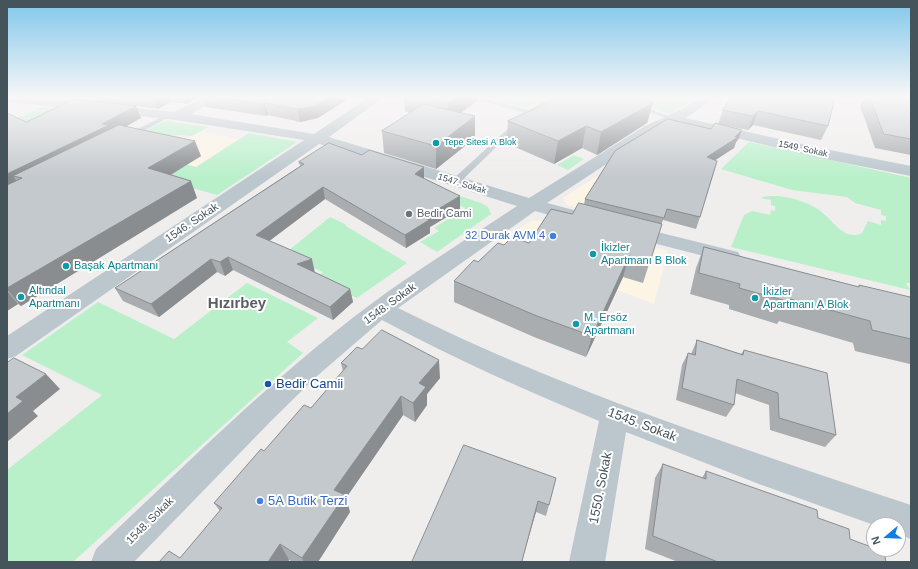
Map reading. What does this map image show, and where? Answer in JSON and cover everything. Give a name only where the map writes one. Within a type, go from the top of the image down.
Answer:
[{"type":"street","name":"1547. Sokak","points":[[228,124],[275,130],[316,139],[532,205],[750,262]]},
{"type":"street","name":"1546. Sokak","points":[[7,349],[339,124]]},
{"type":"street","name":"1548. Sokak","points":[[109,562],[262,411],[308,369],[380,309],[532,205],[650,129],[662,124]]},
{"type":"street","name":"1549. Sokak","points":[[692,124],[815,152],[911,171]]},
{"type":"street","name":"1545. Sokak","points":[[380,309],[442,341],[615,415],[759,469],[911,522]]},
{"type":"street","name":"1550. Sokak","points":[[587,562],[615,415]]},
{"type":"lane","points":[[117,141],[155,124]]},
{"type":"lane","points":[[455,182],[516,124]]},
{"type":"shaded area","points":[[200,131],[239,139],[196,167],[156,157]]},
{"type":"shaded area","points":[[604,172],[638,223],[567,205],[563,198]]},
{"type":"shaded area","points":[[551,220],[668,251],[654,304],[495,244],[531,221]]},
{"type":"green space","points":[[7,124],[43,124],[8,141]]},
{"type":"green space","points":[[160,124],[183,124],[208,127],[192,136],[178,135],[151,137],[137,135]]},
{"type":"green space","points":[[249,133],[297,142],[217,195],[150,176],[177,162],[196,167]]},
{"type":"green space","points":[[749,142],[911,178],[911,283],[906,283],[910,290],[731,247],[744,215],[752,211],[770,215],[771,210],[775,211],[775,206],[771,205],[771,200],[760,198],[767,196],[794,199],[811,205],[824,214],[841,230],[850,235],[862,233],[868,221],[881,225],[881,220],[886,221],[886,216],[881,215],[881,210],[855,203],[847,197],[792,190],[721,169]]},
{"type":"green space","points":[[574,155],[584,159],[568,170],[557,165]]},
{"type":"green space","points":[[404,178],[481,203],[488,207],[491,214],[437,252],[420,242],[439,231],[434,228],[465,208]]},
{"type":"green space","points":[[330,217],[345,224],[407,263],[357,298],[314,280],[323,272],[283,255]]},
{"type":"green space","points":[[247,283],[318,318],[287,342],[303,353],[73,562],[7,562],[7,470],[102,395],[22,355],[98,302],[174,339]]},
{"type":"building","points":[[7,124],[103,124],[109,125],[7,174]]},
{"type":"building","points":[[394,124],[465,124],[436,146],[382,131]]},
{"type":"building","points":[[514,124],[616,124],[601,132],[586,126],[558,141]]},
{"type":"building","points":[[660,124],[688,124],[711,129],[715,124],[717,124],[742,130],[735,137],[738,137],[707,157],[717,161],[700,217],[667,209],[664,218],[585,199],[615,151]]},
{"type":"building","points":[[817,124],[829,124],[828,126]]},
{"type":"building","points":[[880,124],[911,124],[911,139],[884,134]]},
{"type":"building","points":[[119,125],[195,141],[148,168],[191,181],[7,288],[7,185],[22,178],[13,176]]},
{"type":"building","points":[[329,143],[362,155],[369,150],[424,167],[415,174],[460,196],[425,217],[429,220],[405,235],[323,187],[256,235],[312,259],[297,264],[350,289],[330,307],[228,257],[220,262],[211,259],[151,304],[115,288],[304,164],[299,162]]},
{"type":"building","points":[[579,203],[662,224],[650,262],[629,256],[592,336],[537,316],[454,281],[474,260],[478,262],[498,243],[504,245],[512,237],[529,243],[551,209],[572,214]]},
{"type":"building","points":[[704,247],[859,287],[859,285],[910,297],[911,339],[872,330],[870,321],[790,299],[790,302],[739,288],[740,284],[699,273]]},
{"type":"building","points":[[382,330],[439,360],[419,383],[426,387],[413,403],[401,396],[334,490],[345,495],[302,558],[280,544],[268,562],[159,562],[169,551],[180,558],[222,508],[214,503],[261,449],[264,451],[304,405],[311,408],[347,366],[341,363],[357,347],[362,349]]},
{"type":"building","points":[[697,340],[743,355],[744,350],[827,373],[836,435],[779,418],[778,393],[737,379],[734,405],[682,388],[688,353],[695,355]]},
{"type":"building","points":[[14,358],[46,374],[16,397],[23,401],[7,414],[7,363]]},
{"type":"building","points":[[464,445],[556,478],[549,505],[538,501],[522,561],[525,562],[412,562]]},
{"type":"building","points":[[663,464],[706,479],[706,471],[817,510],[818,518],[849,529],[850,539],[866,545],[866,557],[885,557],[886,562],[718,562],[653,536]]},
{"type":"place","name":"Tepe Sitesi A Blok","points":[[436,143]]},
{"type":"place","name":"Bedir Cami","points":[[409,214]]},
{"type":"place","name":"32 Durak AVM 4","points":[[553,236]]},
{"type":"place","name":"İkizler Apartmanı B Blok","points":[[593,254]]},
{"type":"place","name":"Başak Apartmanı","points":[[66,266]]},
{"type":"place","name":"Altındal Apartmanı","points":[[21,297]]},
{"type":"place","name":"İkizler Apartmanı A Blok","points":[[755,298]]},
{"type":"place","name":"M. Ersöz Apartmanı","points":[[576,324]]},
{"type":"place","name":"Bedir Camii","points":[[268,384]]},
{"type":"place","name":"5A Butik Terzi","points":[[260,501]]},
{"type":"district","name":"Hızırbey","points":[[237,304]]}]
